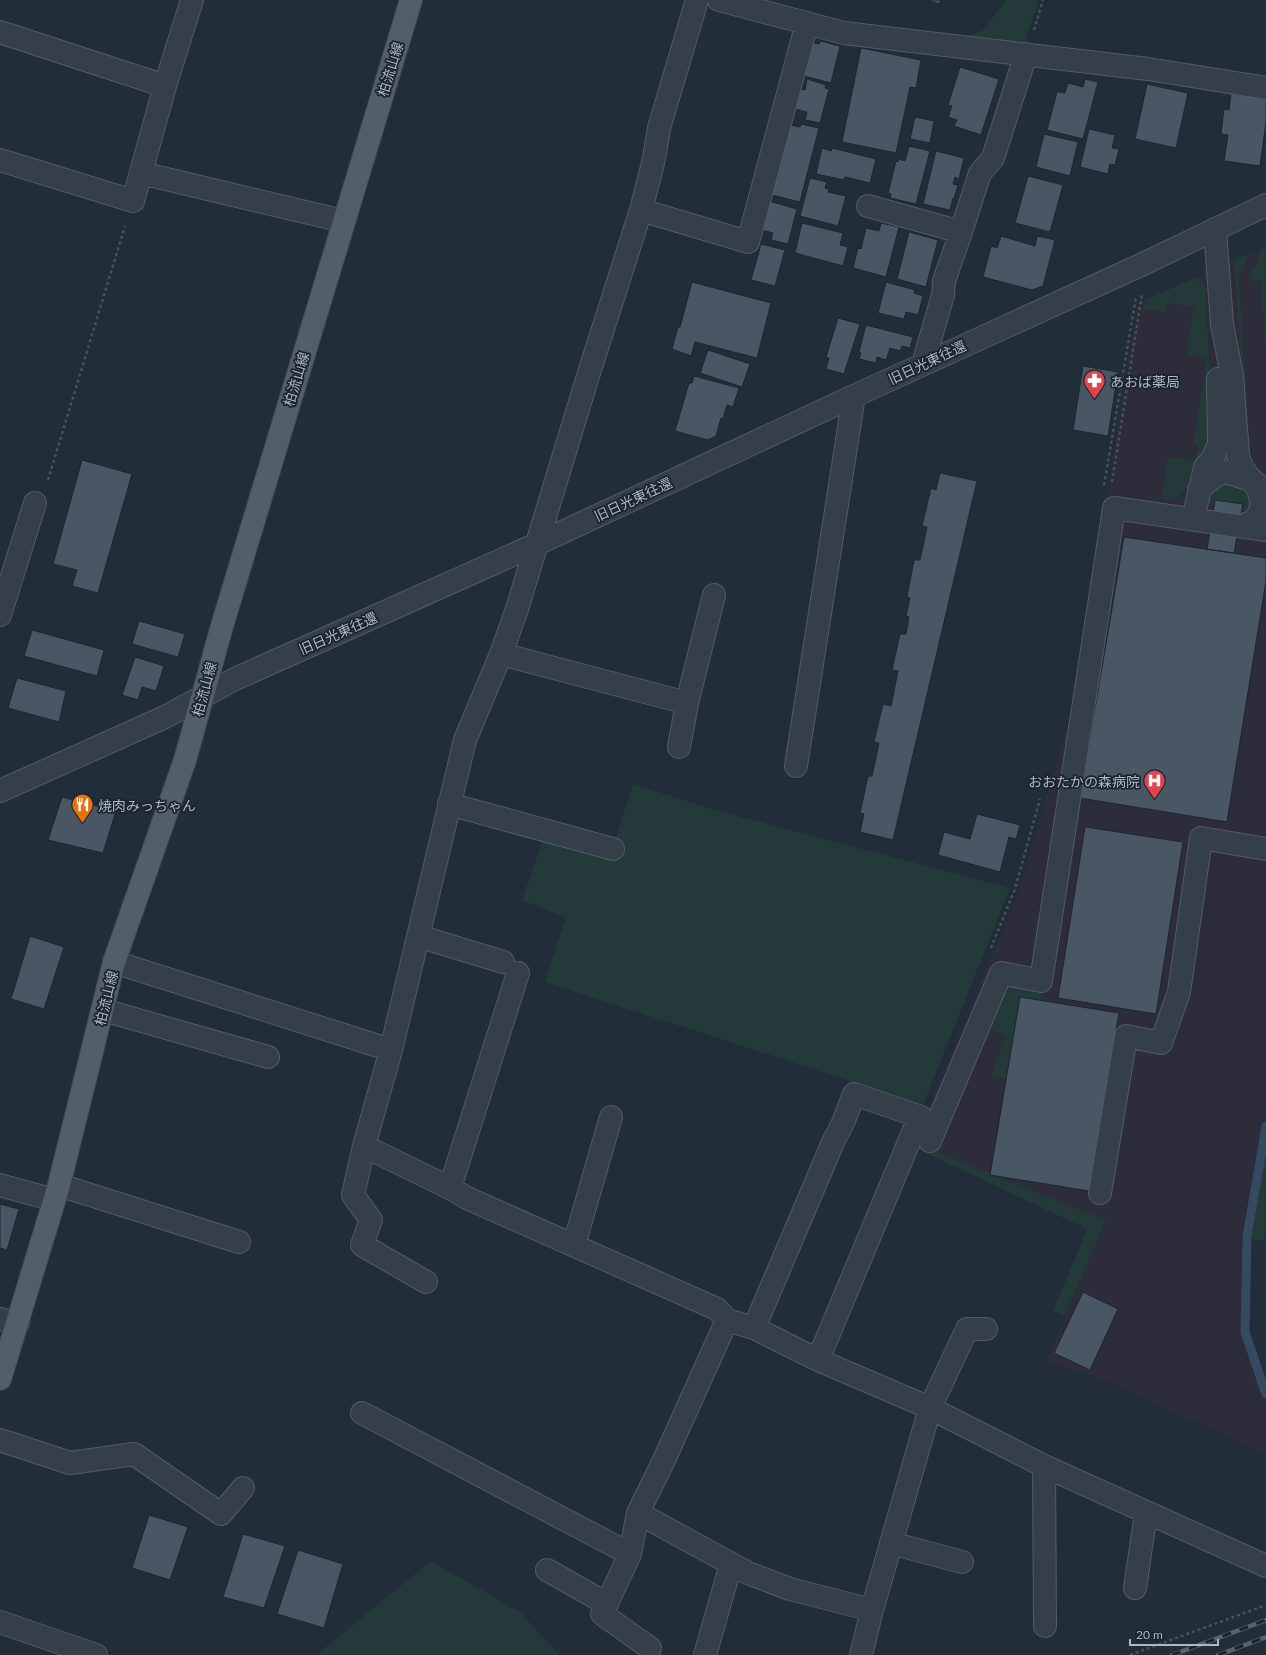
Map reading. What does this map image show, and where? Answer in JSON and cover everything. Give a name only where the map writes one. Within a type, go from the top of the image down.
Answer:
[{"type":"main road","name":"柏流山線","points":[[0,1379],[9,1321],[57,1193],[114,962],[185,760],[222,626],[343,221],[411,0]]},
{"type":"street","points":[[0,160],[133,201],[165,86],[192,0]]},
{"type":"street","points":[[426,1282],[362,1245],[371,1220],[353,1195],[364,1146],[391,1050],[465,740],[501,654],[517,609],[641,210],[654,159],[659,128],[697,0]]},
{"type":"street","points":[[719,0],[844,33],[1148,69],[1266,88]]},
{"type":"street","points":[[641,210],[748,242],[807,23]]},
{"type":"street","points":[[0,32],[165,86]]},
{"type":"street","points":[[923,364],[943,294],[944,281],[960,232],[980,173],[993,158],[1026,54]]},
{"type":"street","points":[[141,173],[343,221]]},
{"type":"street","name":"旧日光東往還","points":[[0,791],[165,717],[235,679],[537,544],[1266,205]]},
{"type":"street","points":[[868,206],[960,232]]},
{"type":"street","points":[[1215,229],[1222,324],[1232,376],[1240,467],[1258,486],[1261,500],[1261,508],[1258,516],[1242,526]]},
{"type":"street","points":[[1193,519],[1205,467],[1213,458],[1219,443],[1218,374],[1222,324]]},
{"type":"street","points":[[796,766],[854,396]]},
{"type":"street","points":[[1199,489],[1218,474],[1225,472],[1258,486]]},
{"type":"street","points":[[0,615],[36,503]]},
{"type":"street","points":[[930,1141],[1001,973],[1041,980],[1114,508],[1266,530]]},
{"type":"street","points":[[679,747],[687,703],[714,595]]},
{"type":"street","points":[[501,654],[687,703]]},
{"type":"street","points":[[449,804],[612,849]]},
{"type":"street","points":[[1100,1193],[1126,1036],[1161,1042],[1179,992],[1201,838],[1266,849]]},
{"type":"street","points":[[418,936],[510,968],[450,1188]]},
{"type":"street","points":[[114,962],[391,1050]]},
{"type":"street","points":[[103,1010],[268,1057]]},
{"type":"street","points":[[754,1328],[834,1140],[843,1123],[854,1094],[921,1117],[916,1125],[818,1360]]},
{"type":"street","points":[[574,1245],[611,1117]]},
{"type":"street","points":[[364,1146],[450,1188],[467,1198],[717,1309],[727,1320],[754,1328],[818,1360],[930,1408],[1044,1466],[1266,1566]]},
{"type":"street","points":[[0,1185],[57,1193],[239,1242]]},
{"type":"street","points":[[650,1648],[602,1614],[630,1554],[638,1513],[664,1460],[727,1320]]},
{"type":"street","points":[[861,1655],[872,1610],[930,1408],[966,1329],[986,1329]]},
{"type":"street","points":[[362,1413],[630,1554]]},
{"type":"street","points":[[0,1440],[70,1463],[134,1454],[221,1514],[243,1488]]},
{"type":"street","points":[[1044,1466],[1045,1626]]},
{"type":"street","points":[[638,1513],[748,1574],[790,1589],[872,1610]]},
{"type":"street","points":[[1135,1588],[1146,1513]]},
{"type":"street","points":[[891,1543],[962,1562]]},
{"type":"street","points":[[705,1655],[731,1564]]},
{"type":"street","points":[[547,1570],[607,1604]]},
{"type":"street","points":[[0,1622],[96,1655]]},
{"type":"path","points":[[36,503],[47,483],[133,201]]},
{"type":"path","points":[[1111,483],[1144,263]]},
{"type":"path","points":[[1103,493],[1144,263]]},
{"type":"path","points":[[988,954],[1015,889],[1041,797]]},
{"type":"path","points":[[1130,1655],[1266,1605]]},
{"type":"shaded area","name":"おおたかの森病院","points":[[1266,246],[1266,1103],[1242,1232],[1241,1326],[1266,1400],[1266,1454],[1101,1379],[1046,1362],[1106,1220],[932,1150],[915,1139],[1019,891],[1071,711],[1137,304]]},
{"type":"green space","points":[[1006,0],[1039,0],[1024,46],[967,41],[969,35],[982,31]]},
{"type":"green space","points":[[1266,246],[1265,344],[1261,281],[1250,281],[1257,264],[1259,256],[1258,250]]},
{"type":"green space","points":[[1247,255],[1247,259],[1241,269],[1239,282],[1249,458],[1247,458],[1234,260]]},
{"type":"green space","points":[[1194,278],[1205,284],[1209,356],[1211,445],[1193,468],[1184,491],[1179,497],[1172,500],[1161,499],[1168,457],[1196,460],[1198,445],[1193,445],[1207,358],[1186,355],[1194,307],[1167,303],[1165,312],[1144,309],[1145,300]]},
{"type":"green space","points":[[1232,481],[1250,495],[1250,508],[1246,510],[1227,509],[1215,506],[1208,502],[1214,485]]},
{"type":"green space","points":[[633,784],[722,812],[1010,888],[923,1105],[545,982],[566,918],[522,900],[542,841],[609,859]]},
{"type":"green space","points":[[1007,985],[1045,989],[1044,1001],[1020,997],[1006,1079],[991,1076],[1006,1036],[986,1028]]},
{"type":"green space","points":[[915,1139],[932,1150],[1106,1220],[1065,1316],[1053,1311],[1087,1229],[919,1150],[853,1289]]},
{"type":"green space","points":[[1266,1150],[1266,1222],[1264,1241],[1251,1239],[1251,1232]]},
{"type":"green space","points":[[431,1561],[520,1612],[560,1655],[316,1655]]},
{"type":"building","points":[[927,0],[941,0],[939,4]]},
{"type":"building","points":[[820,41],[840,46],[831,83],[804,76],[813,43],[819,44]]},
{"type":"building","points":[[861,48],[921,60],[916,88],[910,87],[896,153],[842,142]]},
{"type":"building","points":[[960,67],[999,79],[981,135],[954,126],[957,120],[948,117],[952,106],[948,105]]},
{"type":"building","points":[[807,79],[826,85],[825,88],[829,89],[820,123],[805,120],[807,112],[795,109],[801,89],[805,90]]},
{"type":"building","points":[[1085,79],[1098,82],[1083,139],[1047,130],[1057,92],[1065,93],[1068,83],[1083,87]]},
{"type":"building","points":[[1147,84],[1188,93],[1176,148],[1135,139]]},
{"type":"building","points":[[1231,93],[1266,98],[1266,122],[1260,166],[1224,161],[1228,135],[1221,134],[1224,109],[1229,110]]},
{"type":"building","points":[[915,117],[934,121],[930,143],[910,139]]},
{"type":"building","points":[[801,124],[819,128],[800,202],[772,195],[790,125],[800,127]]},
{"type":"building","points":[[1089,129],[1115,135],[1112,148],[1119,149],[1115,165],[1110,164],[1108,174],[1080,167]]},
{"type":"building","points":[[1044,134],[1078,142],[1070,176],[1036,167]]},
{"type":"building","points":[[909,146],[930,151],[916,204],[890,198],[891,194],[888,193],[896,161],[898,162],[899,159],[905,161]]},
{"type":"building","points":[[822,148],[831,151],[832,148],[876,159],[870,183],[845,177],[844,180],[816,174]]},
{"type":"building","points":[[936,151],[964,158],[959,179],[955,177],[953,184],[958,185],[950,210],[923,204]]},
{"type":"building","points":[[1028,176],[1063,185],[1050,232],[1015,223]]},
{"type":"building","points":[[810,178],[827,182],[825,188],[829,189],[828,192],[846,196],[838,226],[800,216]]},
{"type":"building","points":[[769,201],[797,209],[788,244],[771,240],[773,233],[762,230]]},
{"type":"building","points":[[802,223],[843,233],[840,245],[848,247],[843,266],[795,253]]},
{"type":"building","points":[[881,223],[899,227],[886,277],[853,268],[858,248],[861,249],[866,228],[879,231]]},
{"type":"building","points":[[909,232],[938,240],[926,287],[897,279]]},
{"type":"building","points":[[1001,236],[1035,246],[1037,236],[1055,240],[1043,286],[1032,290],[983,277],[991,246],[997,248]]},
{"type":"building","points":[[761,244],[785,250],[775,286],[751,280]]},
{"type":"building","points":[[692,282],[771,303],[757,358],[695,342],[691,356],[672,349],[678,327],[680,327]]},
{"type":"building","points":[[886,282],[915,290],[914,293],[923,296],[918,315],[906,312],[904,319],[878,313]]},
{"type":"building","points":[[838,318],[860,324],[844,374],[826,369],[829,358],[826,357]]},
{"type":"building","points":[[866,325],[913,337],[910,348],[902,346],[900,351],[890,348],[886,360],[877,357],[876,363],[859,359],[861,353],[859,352]]},
{"type":"building","points":[[708,350],[750,364],[742,387],[700,373]]},
{"type":"building","name":"あおば薬局","points":[[1083,366],[1118,372],[1108,436],[1073,430]]},
{"type":"building","points":[[694,376],[739,388],[733,407],[727,405],[723,419],[721,418],[716,436],[708,440],[675,431],[689,383],[692,383]]},
{"type":"building","points":[[82,460],[132,474],[98,593],[72,586],[77,570],[53,564]]},
{"type":"building","points":[[940,473],[977,481],[893,840],[860,832],[864,814],[860,813],[868,776],[872,776],[879,743],[874,742],[883,704],[891,706],[898,671],[892,670],[900,634],[906,634],[909,617],[906,616],[910,598],[907,597],[914,560],[920,560],[927,527],[922,526],[931,488],[936,490]]},
{"type":"building","points":[[1215,500],[1243,504],[1234,553],[1207,549]]},
{"type":"building","points":[[1124,537],[1266,558],[1266,581],[1227,822],[1080,798]]},
{"type":"building","points":[[139,621],[185,634],[178,657],[132,644]]},
{"type":"building","points":[[32,630],[104,650],[97,676],[24,656]]},
{"type":"building","points":[[135,657],[164,666],[156,691],[142,687],[138,700],[122,695]]},
{"type":"building","points":[[17,678],[66,691],[59,722],[8,708]]},
{"type":"building","name":"焼肉みっちゃん","points":[[62,797],[116,811],[103,853],[48,840]]},
{"type":"building","points":[[977,814],[1020,825],[1016,839],[1009,837],[1000,872],[938,855],[944,832],[970,839]]},
{"type":"building","points":[[1085,827],[1183,842],[1156,1014],[1058,998]]},
{"type":"building","points":[[30,936],[64,947],[44,1009],[11,999]]},
{"type":"building","points":[[1020,997],[1119,1013],[1089,1191],[990,1175]]},
{"type":"building","points":[[0,1204],[19,1209],[7,1250],[0,1248]]},
{"type":"building","points":[[1083,1292],[1118,1309],[1090,1370],[1054,1353]]},
{"type":"building","points":[[149,1515],[188,1527],[170,1580],[132,1568]]},
{"type":"building","points":[[243,1534],[285,1546],[264,1608],[223,1597]]},
{"type":"building","points":[[298,1550],[343,1564],[324,1628],[277,1614]]},
{"type":"waterway","points":[[1266,1126],[1247,1236],[1245,1332],[1266,1394]]},
{"type":"railway","points":[[1172,1655],[1266,1620]]},
{"type":"railway","points":[[1218,1655],[1266,1637]]},
{"type":"place","name":"あおば薬局","points":[[1095,400]]},
{"type":"place","name":"おおたかの森病院","points":[[1155,800]]},
{"type":"place","name":"焼肉みっちゃん","points":[[82,824]]}]
